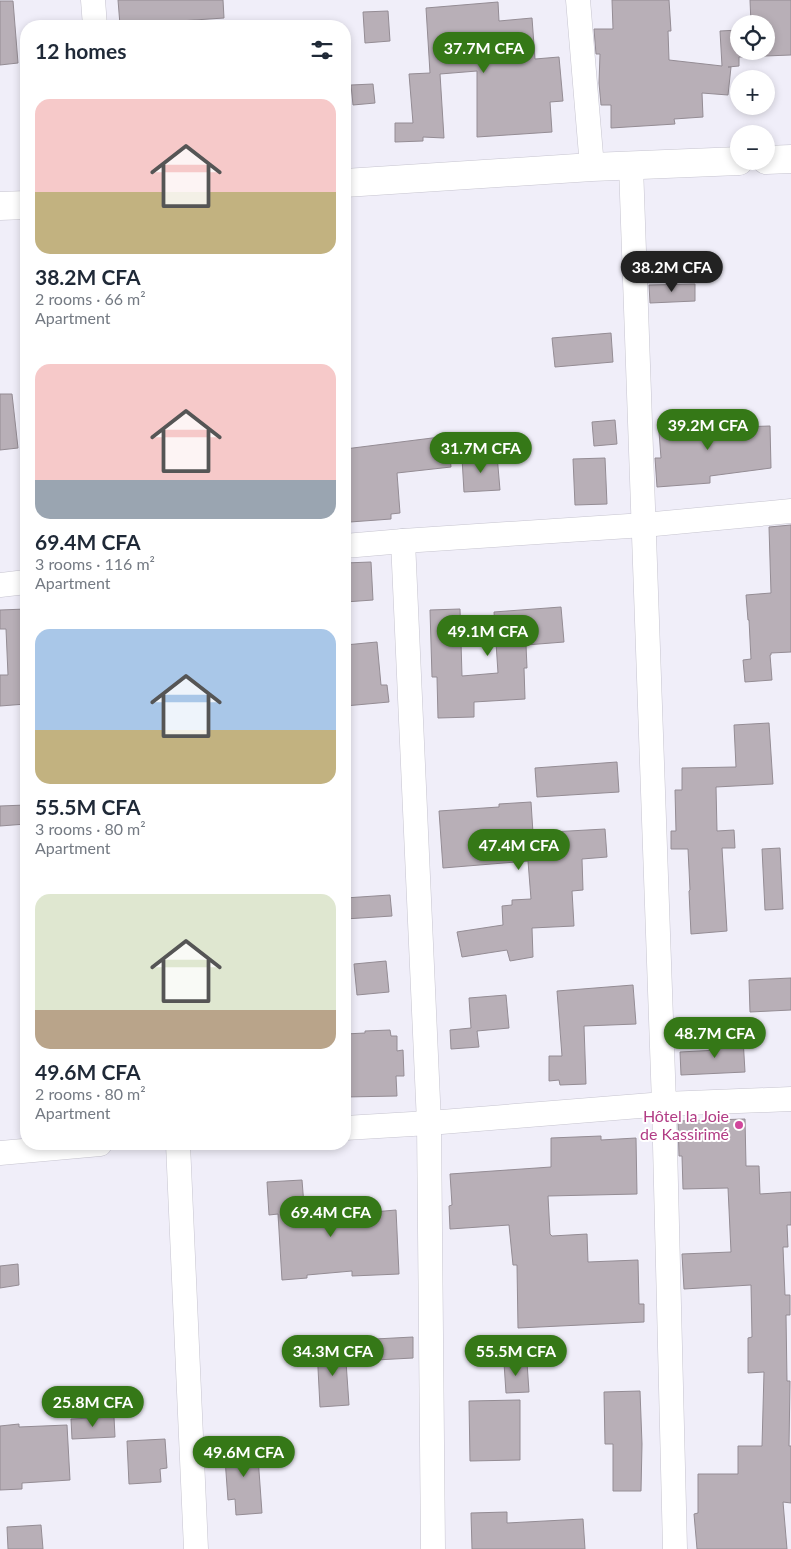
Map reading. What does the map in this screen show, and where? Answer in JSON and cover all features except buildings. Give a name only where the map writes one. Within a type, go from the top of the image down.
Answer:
[{"type":"street","points":[[93,0],[95,20]]},
{"type":"street","points":[[578,0],[592,167]]},
{"type":"street","points":[[775,160],[791,159]]},
{"type":"street","points":[[351,182],[592,167],[730,161]]},
{"type":"street","points":[[631,166],[664,1104],[675,1549]]},
{"type":"street","points":[[0,206],[20,204]]},
{"type":"street","points":[[351,545],[644,525],[791,511]]},
{"type":"street","points":[[403,541],[429,1123],[433,1549]]},
{"type":"street","points":[[0,585],[20,583]]},
{"type":"street","points":[[351,1128],[664,1104],[791,1099]]},
{"type":"street","points":[[0,1153],[33,1150]]},
{"type":"street","points":[[178,1150],[196,1549]]},
{"type":"place","name":"Hôtel la Joie de Kassirimé","points":[[739,1125]]}]
